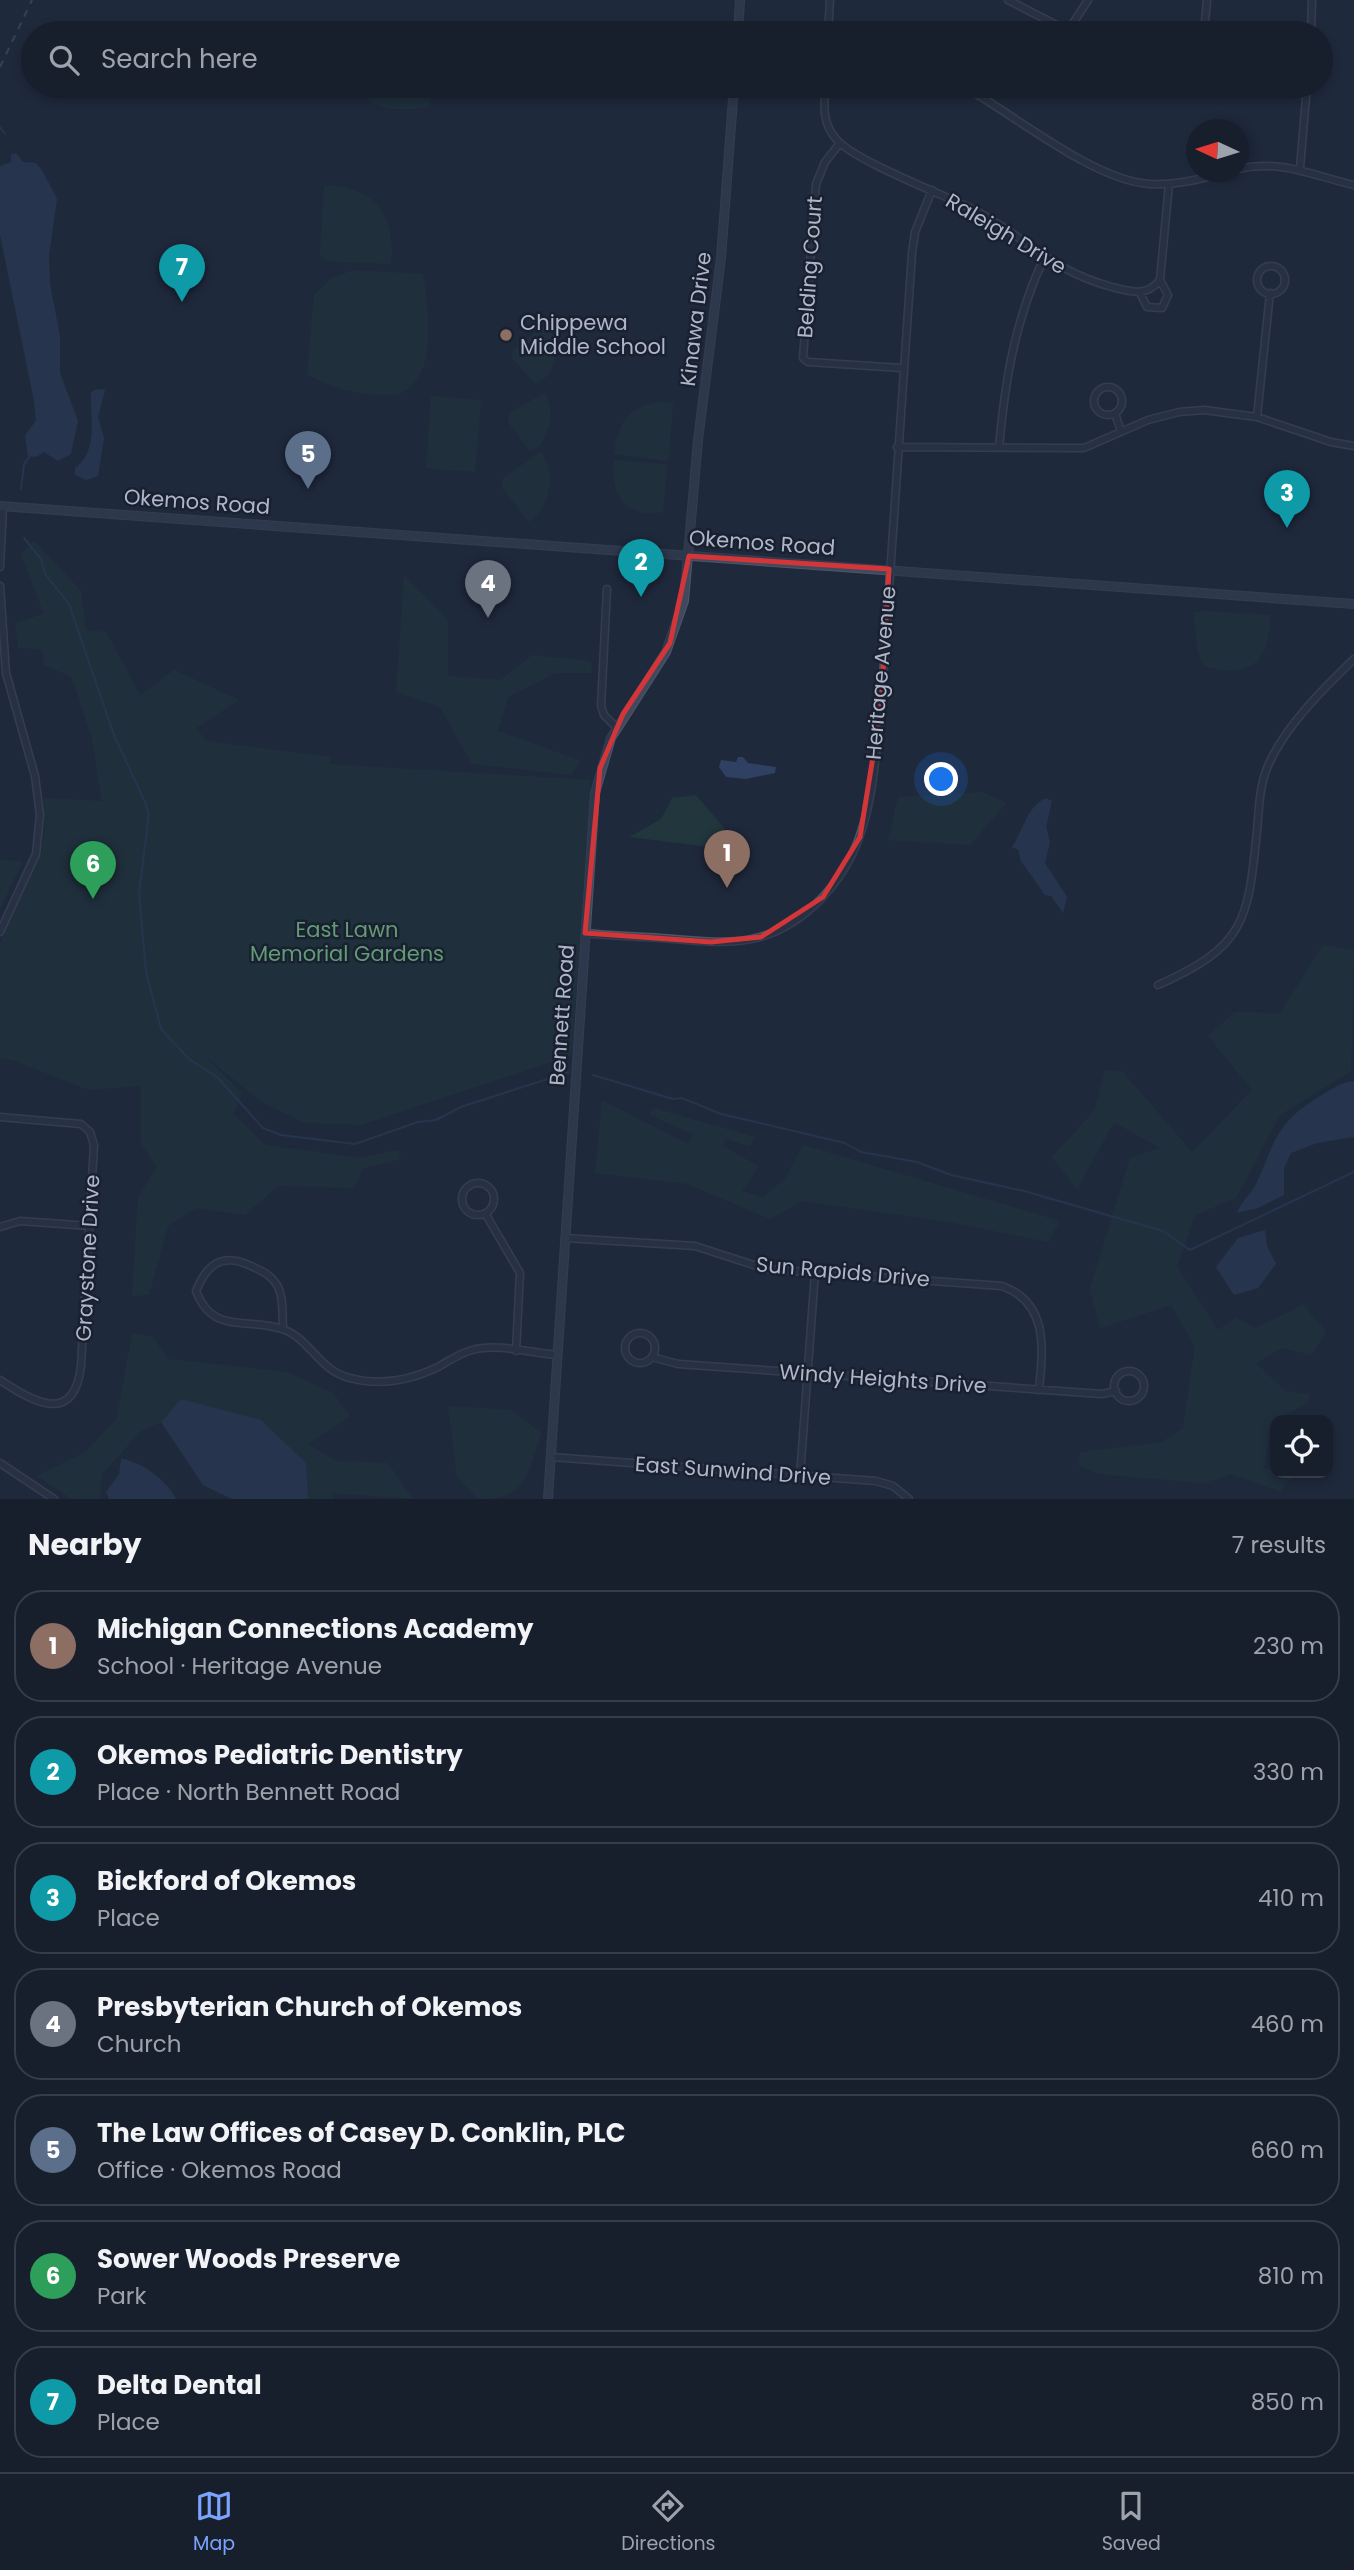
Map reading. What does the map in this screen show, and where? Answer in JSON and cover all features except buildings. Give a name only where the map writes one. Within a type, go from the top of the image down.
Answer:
[{"type":"street","points":[[739,21],[740,0]]},
{"type":"street","points":[[829,21],[830,0]]},
{"type":"street","points":[[1008,0],[1049,21]]},
{"type":"street","points":[[1076,21],[1088,0]]},
{"type":"street","points":[[1205,21],[1207,0]]},
{"type":"street","points":[[1311,21],[1312,0]]},
{"type":"street","name":"Kinawa Drive","points":[[689,556],[697,451],[720,271],[733,98]]},
{"type":"street","points":[[825,98],[826,122],[840,143]]},
{"type":"street","points":[[983,98],[1099,170],[1139,183],[1168,184],[1186,180]]},
{"type":"street","points":[[1300,168],[1306,98]]},
{"type":"street","name":"Raleigh Drive","points":[[840,143],[976,210],[1044,258],[1072,274],[1140,293],[1147,307],[1160,309],[1168,299],[1160,280]]},
{"type":"street","name":"Belding Court","points":[[840,143],[825,162],[816,184],[803,358],[808,362],[902,368]]},
{"type":"street","points":[[1249,168],[1300,168],[1354,185]]},
{"type":"street","points":[[1140,293],[1151,289],[1160,280],[1168,184]]},
{"type":"street","name":"Heritage Avenue","points":[[585,933],[737,941],[761,937],[789,924],[823,897],[850,860],[866,811],[881,707],[902,368],[915,232],[932,190]]},
{"type":"street","points":[[999,448],[1009,359],[1022,312],[1044,258]]},
{"type":"street","points":[[1273,266],[1282,271],[1285,281],[1280,290],[1270,293],[1261,289],[1258,278],[1263,269],[1273,266]]},
{"type":"street","points":[[1257,417],[1270,293]]},
{"type":"street","points":[[1113,387],[1121,394],[1122,405],[1115,413],[1104,414],[1096,407],[1095,396],[1102,388],[1113,387]]},
{"type":"street","points":[[897,447],[1084,448],[1148,420],[1180,412],[1204,410],[1257,417],[1331,442],[1354,446]]},
{"type":"street","points":[[1115,413],[1121,432]]},
{"type":"street","points":[[0,567],[2,506]]},
{"type":"street","name":"Okemos Road","points":[[2,506],[1354,604]]},
{"type":"street","name":"Bennett Road","points":[[548,1499],[595,793],[603,759],[616,727],[670,643],[684,601],[689,556]]},
{"type":"street","points":[[0,586],[6,673],[35,776],[40,815],[36,854],[0,932]]},
{"type":"street","points":[[607,589],[601,706],[604,716],[616,727]]},
{"type":"street","points":[[1158,985],[1199,967],[1212,957],[1243,918],[1250,894],[1259,800],[1268,768],[1278,748],[1309,707],[1354,659]]},
{"type":"street","name":"Graystone Drive","points":[[0,1117],[81,1124],[90,1132],[94,1145],[81,1366],[77,1390],[60,1404],[43,1405],[0,1380]]},
{"type":"street","points":[[478,1183],[491,1191],[493,1200],[485,1213],[475,1215],[463,1206],[462,1196],[467,1186],[478,1183]]},
{"type":"street","points":[[485,1213],[520,1272],[516,1352]]},
{"type":"street","points":[[0,1227],[20,1221],[90,1226]]},
{"type":"street","name":"Sun Rapids Drive","points":[[565,1238],[695,1246],[766,1269],[995,1285],[1014,1292],[1030,1305],[1040,1325],[1039,1390]]},
{"type":"street","points":[[283,1329],[278,1288],[268,1274],[236,1259],[217,1262],[202,1275],[196,1291],[203,1309],[224,1322],[283,1329],[303,1341],[331,1371],[350,1379],[391,1381],[412,1378],[470,1350],[483,1348],[557,1355]]},
{"type":"street","points":[[800,1476],[815,1272]]},
{"type":"street","name":"Windy Heights Drive","points":[[652,1357],[655,1346],[650,1336],[639,1333],[629,1338],[625,1349],[631,1359],[642,1363],[652,1357],[678,1364],[1102,1394],[1115,1391]]},
{"type":"street","name":"Windy Heights Drive","points":[[1125,1372],[1136,1373],[1143,1381],[1143,1393],[1134,1400],[1123,1399],[1115,1391],[1116,1380],[1125,1372]]},
{"type":"street","name":"East Sunwind Drive","points":[[551,1457],[876,1481],[898,1489],[909,1499]]},
{"type":"street","points":[[0,1463],[54,1499]]},
{"type":"highlighted area","points":[[689,556],[889,569],[881,707],[860,837],[823,897],[761,937],[711,942],[585,933],[600,768],[623,714],[670,643]]},
{"type":"green space","points":[[367,98],[430,98],[430,106],[410,109],[389,108]]},
{"type":"green space","points":[[324,185],[357,191],[378,206],[390,231],[391,264],[328,261],[320,255]]},
{"type":"green space","points":[[354,270],[423,274],[428,319],[427,353],[415,382],[400,393],[382,395],[351,391],[329,385],[307,374],[314,295],[332,278]]},
{"type":"green space","points":[[547,324],[554,340],[555,357],[549,373],[535,384],[512,358],[513,349]]},
{"type":"green space","points":[[545,393],[550,407],[549,426],[540,446],[530,451],[508,422],[509,413]]},
{"type":"green space","points":[[431,396],[481,400],[475,472],[426,468]]},
{"type":"green space","points":[[660,402],[673,403],[669,458],[666,461],[614,454],[618,434],[627,418],[640,407]]},
{"type":"green space","points":[[541,452],[549,470],[549,489],[542,507],[529,522],[502,487],[503,478]]},
{"type":"green space","points":[[614,460],[664,464],[667,467],[663,512],[639,512],[623,501],[614,483]]},
{"type":"green space","name":"East Lawn Memorial Gardens","points":[[34,541],[81,591],[86,630],[106,632],[140,695],[174,670],[239,700],[196,728],[206,741],[331,757],[329,764],[591,780],[572,1055],[361,1125],[305,1123],[263,1103],[201,1053],[242,1093],[233,1114],[266,1145],[359,1158],[398,1150],[401,1159],[363,1168],[354,1188],[278,1186],[245,1215],[196,1208],[168,1226],[149,1295],[132,1296],[138,1197],[157,1167],[141,1144],[141,1086],[89,1090],[13,1060],[0,1058],[0,944],[41,854],[45,832],[44,798],[102,801],[92,739],[72,677],[44,665],[42,649],[18,648],[15,623],[44,614],[21,554]]},
{"type":"green space","points":[[404,575],[448,620],[448,676],[501,680],[532,655],[591,661],[592,673],[556,673],[508,697],[498,731],[581,761],[571,775],[472,764],[440,707],[396,692]]},
{"type":"green space","points":[[1193,612],[1270,615],[1269,632],[1261,656],[1245,668],[1234,670],[1204,666],[1198,652]]},
{"type":"green space","points":[[982,792],[1006,803],[970,845],[888,840],[898,797]]},
{"type":"green space","points":[[696,795],[724,828],[726,849],[629,837],[661,819],[672,798]]},
{"type":"green space","points":[[0,860],[23,861],[0,909]]},
{"type":"green space","points":[[1323,945],[1354,950],[1351,1071],[1280,1115],[1236,1198],[1195,1215],[1177,1267],[1218,1330],[1235,1318],[1256,1328],[1303,1305],[1326,1331],[1312,1355],[1282,1348],[1256,1363],[1285,1391],[1309,1394],[1308,1402],[1285,1415],[1270,1415],[1264,1468],[1270,1470],[1270,1478],[1292,1478],[1280,1491],[1231,1474],[1204,1483],[1099,1474],[1079,1465],[1080,1452],[1162,1442],[1183,1428],[1195,1346],[1171,1305],[1100,1328],[1090,1289],[1130,1158],[1160,1148],[1114,1122],[1077,1189],[1052,1157],[1094,1111],[1105,1070],[1122,1071],[1192,1152],[1252,1090],[1208,1036],[1235,1012],[1280,1013]]},
{"type":"green space","points":[[602,1100],[688,1144],[693,1134],[649,1115],[653,1108],[755,1137],[749,1146],[726,1139],[722,1146],[759,1166],[742,1191],[763,1197],[785,1179],[803,1145],[1060,1221],[1048,1242],[949,1222],[802,1201],[770,1219],[688,1184],[595,1173]]},
{"type":"green space","points":[[132,1333],[153,1337],[168,1359],[287,1372],[333,1393],[350,1416],[308,1444],[336,1461],[388,1463],[413,1499],[333,1493],[333,1499],[308,1499],[306,1463],[181,1399],[161,1422],[141,1431],[102,1474],[100,1499],[72,1499],[37,1476],[86,1452],[117,1418]]},
{"type":"green space","points":[[448,1406],[511,1410],[541,1433],[529,1471],[517,1488],[495,1498],[479,1499],[457,1478]]},
{"type":"water","points":[[16,153],[23,162],[36,163],[57,199],[49,255],[50,284],[60,336],[60,373],[78,421],[71,454],[58,461],[44,452],[36,457],[28,456],[25,435],[36,421],[34,401],[0,235],[0,166],[11,162],[11,155]]},
{"type":"water","points":[[97,389],[105,390],[98,417],[104,438],[98,476],[86,480],[75,475],[75,468],[83,461],[90,443],[91,392]]},
{"type":"water","points":[[738,757],[743,757],[748,763],[776,767],[775,773],[746,779],[726,777],[719,767],[721,760],[736,762]]},
{"type":"water","points":[[1046,798],[1052,801],[1046,827],[1050,842],[1045,863],[1067,897],[1063,913],[1051,896],[1045,895],[1021,861],[1018,850],[1012,847],[1034,807]]},
{"type":"water","points":[[1354,1081],[1354,1137],[1317,1143],[1291,1153],[1284,1168],[1284,1195],[1258,1208],[1237,1213],[1255,1186],[1272,1146],[1284,1126],[1320,1096]]},
{"type":"water","points":[[1265,1230],[1267,1246],[1276,1264],[1258,1288],[1234,1295],[1216,1267],[1238,1238]]},
{"type":"water","points":[[181,1399],[261,1420],[306,1463],[308,1499],[232,1499],[203,1485],[161,1422]]},
{"type":"water","points":[[121,1459],[153,1473],[167,1485],[176,1499],[109,1499],[106,1492],[119,1474]]},
{"type":"waterway","points":[[0,127],[5,134]]},
{"type":"waterway","points":[[21,489],[24,464],[30,456]]},
{"type":"waterway","points":[[24,538],[41,559],[45,574],[69,604],[114,735],[149,814],[139,894],[146,972],[161,1029],[189,1059],[217,1077],[263,1128],[281,1135],[355,1144],[418,1122],[436,1120],[461,1107],[569,1072]]},
{"type":"waterway","points":[[593,1075],[673,1099],[682,1098],[721,1114],[845,1143],[861,1152],[917,1162],[951,1175],[1024,1191],[1163,1231],[1190,1250],[1354,1172]]},
{"type":"railway","points":[[22,21],[32,0]]},
{"type":"railway","points":[[0,67],[21,23]]},
{"type":"place","name":"Delta Dental","points":[[182,302]]},
{"type":"place","name":"Chippewa Middle School","points":[[506,335]]},
{"type":"place","name":"The Law Offices of Casey D. Conklin, PLC","points":[[308,489]]},
{"type":"place","name":"Bickford of Okemos","points":[[1287,528]]},
{"type":"place","name":"Okemos Pediatric Dentistry","points":[[641,597]]},
{"type":"place","name":"Presbyterian Church of Okemos","points":[[488,618]]},
{"type":"place","name":"Michigan Connections Academy","points":[[727,888]]},
{"type":"place","name":"Sower Woods Preserve","points":[[93,899]]}]
